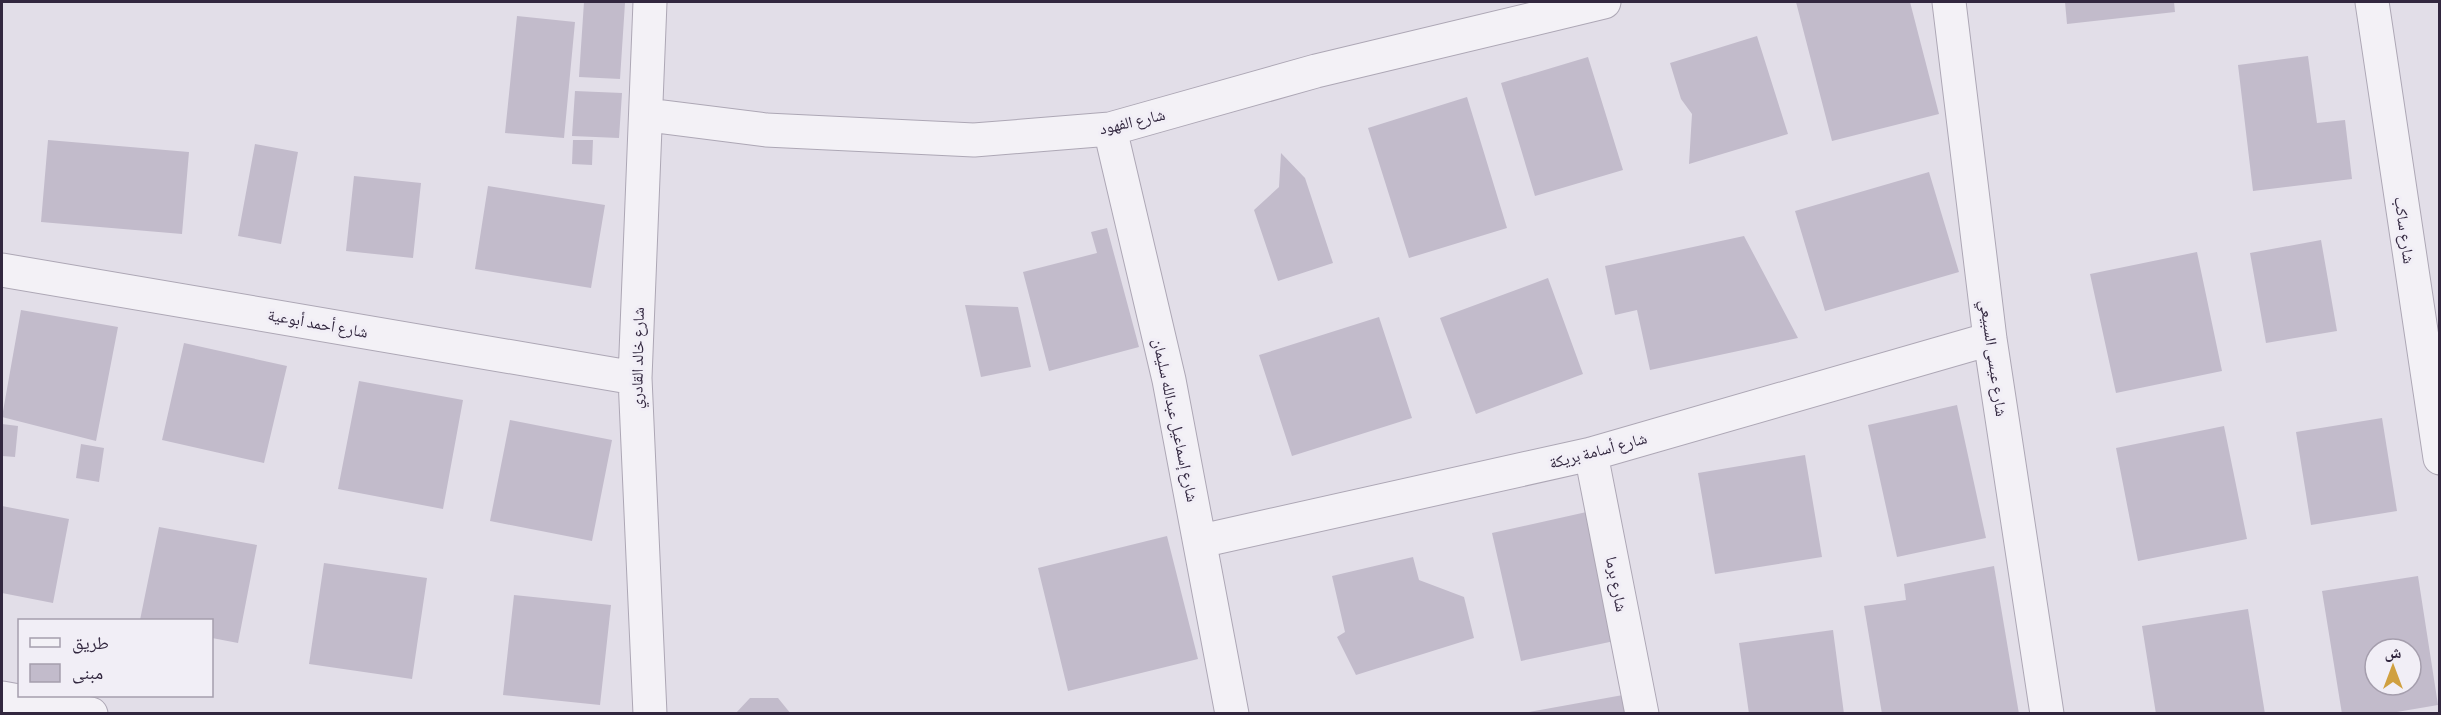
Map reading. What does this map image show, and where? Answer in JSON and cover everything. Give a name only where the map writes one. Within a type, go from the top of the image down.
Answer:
[{"type":"street","name":"شارع خالد القادري","points":[[650,2],[648,116],[635,378],[650,714]]},
{"type":"street","name":"شارع الفهود","points":[[648,116],[766,130],[974,140],[1110,129],[1316,71],[1604,2]]},
{"type":"street","name":"شارع عيسى السبيعي","points":[[1950,2],[1990,339],[2047,714]]},
{"type":"street","name":"شارع ساكب","points":[[2372,2],[2439,458]]},
{"type":"street","name":"شارع إسماعيل عبدالله سليمان","points":[[1110,129],[1169,380],[1232,714]]},
{"type":"street","name":"شارع أحمد أبوعية","points":[[2,270],[635,378]]},
{"type":"street","name":"شارع أسامة بريكة","points":[[1201,540],[1591,454],[1990,339]]},
{"type":"street","name":"شارع برما","points":[[1591,454],[1642,714]]},
{"type":"street","points":[[2,698],[33,709],[91,714]]},
{"type":"building","points":[[584,2],[625,3],[620,79],[579,77]]},
{"type":"building","points":[[1796,2],[1910,2],[1939,114],[1832,141]]},
{"type":"building","points":[[2065,2],[2174,2],[2175,12],[2067,24]]},
{"type":"building","points":[[517,16],[575,22],[564,138],[505,133]]},
{"type":"building","points":[[1757,36],[1788,134],[1689,164],[1692,114],[1681,99],[1670,63]]},
{"type":"building","points":[[2308,56],[2317,123],[2345,120],[2352,179],[2253,191],[2238,65]]},
{"type":"building","points":[[1588,57],[1623,170],[1535,196],[1501,83]]},
{"type":"building","points":[[575,91],[622,93],[619,138],[572,136]]},
{"type":"building","points":[[1467,97],[1507,228],[1409,258],[1368,128]]},
{"type":"building","points":[[48,140],[189,152],[182,234],[41,222]]},
{"type":"building","points":[[573,140],[593,140],[592,165],[572,164]]},
{"type":"building","points":[[255,144],[298,152],[281,244],[238,236]]},
{"type":"building","points":[[1281,153],[1305,178],[1333,263],[1278,281],[1254,210],[1279,187]]},
{"type":"building","points":[[1929,172],[1959,272],[1825,311],[1795,211]]},
{"type":"building","points":[[354,176],[421,183],[413,258],[346,251]]},
{"type":"building","points":[[488,186],[605,205],[591,288],[475,269]]},
{"type":"building","points":[[1107,228],[1139,347],[1049,371],[1023,272],[1097,253],[1091,232]]},
{"type":"building","points":[[1744,236],[1798,338],[1650,370],[1637,310],[1615,315],[1605,266]]},
{"type":"building","points":[[2321,240],[2337,331],[2266,343],[2250,253]]},
{"type":"building","points":[[2197,252],[2222,371],[2116,393],[2090,274]]},
{"type":"building","points":[[1548,278],[1583,374],[1476,414],[1440,318]]},
{"type":"building","points":[[965,305],[1018,307],[1031,367],[981,377]]},
{"type":"building","points":[[21,310],[118,327],[96,441],[2,417]]},
{"type":"building","points":[[1379,317],[1412,418],[1292,456],[1259,355]]},
{"type":"building","points":[[184,343],[287,366],[264,463],[162,440]]},
{"type":"building","points":[[359,381],[463,400],[443,509],[338,489]]},
{"type":"building","points":[[1957,405],[1986,538],[1897,557],[1868,425]]},
{"type":"building","points":[[2382,418],[2397,511],[2311,525],[2296,432]]},
{"type":"building","points":[[510,420],[612,440],[592,541],[490,521]]},
{"type":"building","points":[[2,424],[18,426],[15,457],[2,456]]},
{"type":"building","points":[[2224,426],[2247,539],[2138,561],[2116,448]]},
{"type":"building","points":[[81,444],[104,448],[99,482],[76,478]]},
{"type":"building","points":[[1805,455],[1822,557],[1715,574],[1698,473]]},
{"type":"building","points":[[2,506],[69,519],[53,603],[2,593]]},
{"type":"building","points":[[1591,511],[1619,640],[1521,661],[1492,533]]},
{"type":"building","points":[[159,527],[257,545],[238,643],[213,638],[213,619],[140,619]]},
{"type":"building","points":[[1167,536],[1198,659],[1068,691],[1038,568]]},
{"type":"building","points":[[1413,557],[1419,580],[1464,597],[1474,638],[1356,675],[1337,637],[1345,632],[1332,576]]},
{"type":"building","points":[[324,563],[427,578],[412,679],[309,664]]},
{"type":"building","points":[[1994,566],[2019,714],[1882,714],[1864,606],[1906,600],[1904,584]]},
{"type":"building","points":[[2418,576],[2438,705],[2385,714],[2342,714],[2322,591]]},
{"type":"building","points":[[514,595],[611,605],[600,705],[503,695]]},
{"type":"building","points":[[2248,609],[2265,714],[2156,714],[2142,626]]},
{"type":"building","points":[[1833,630],[1844,714],[1749,714],[1739,643]]},
{"type":"building","points":[[1623,695],[1627,714],[1529,714],[1529,712]]},
{"type":"building","points":[[750,698],[778,698],[791,714],[735,714]]}]
